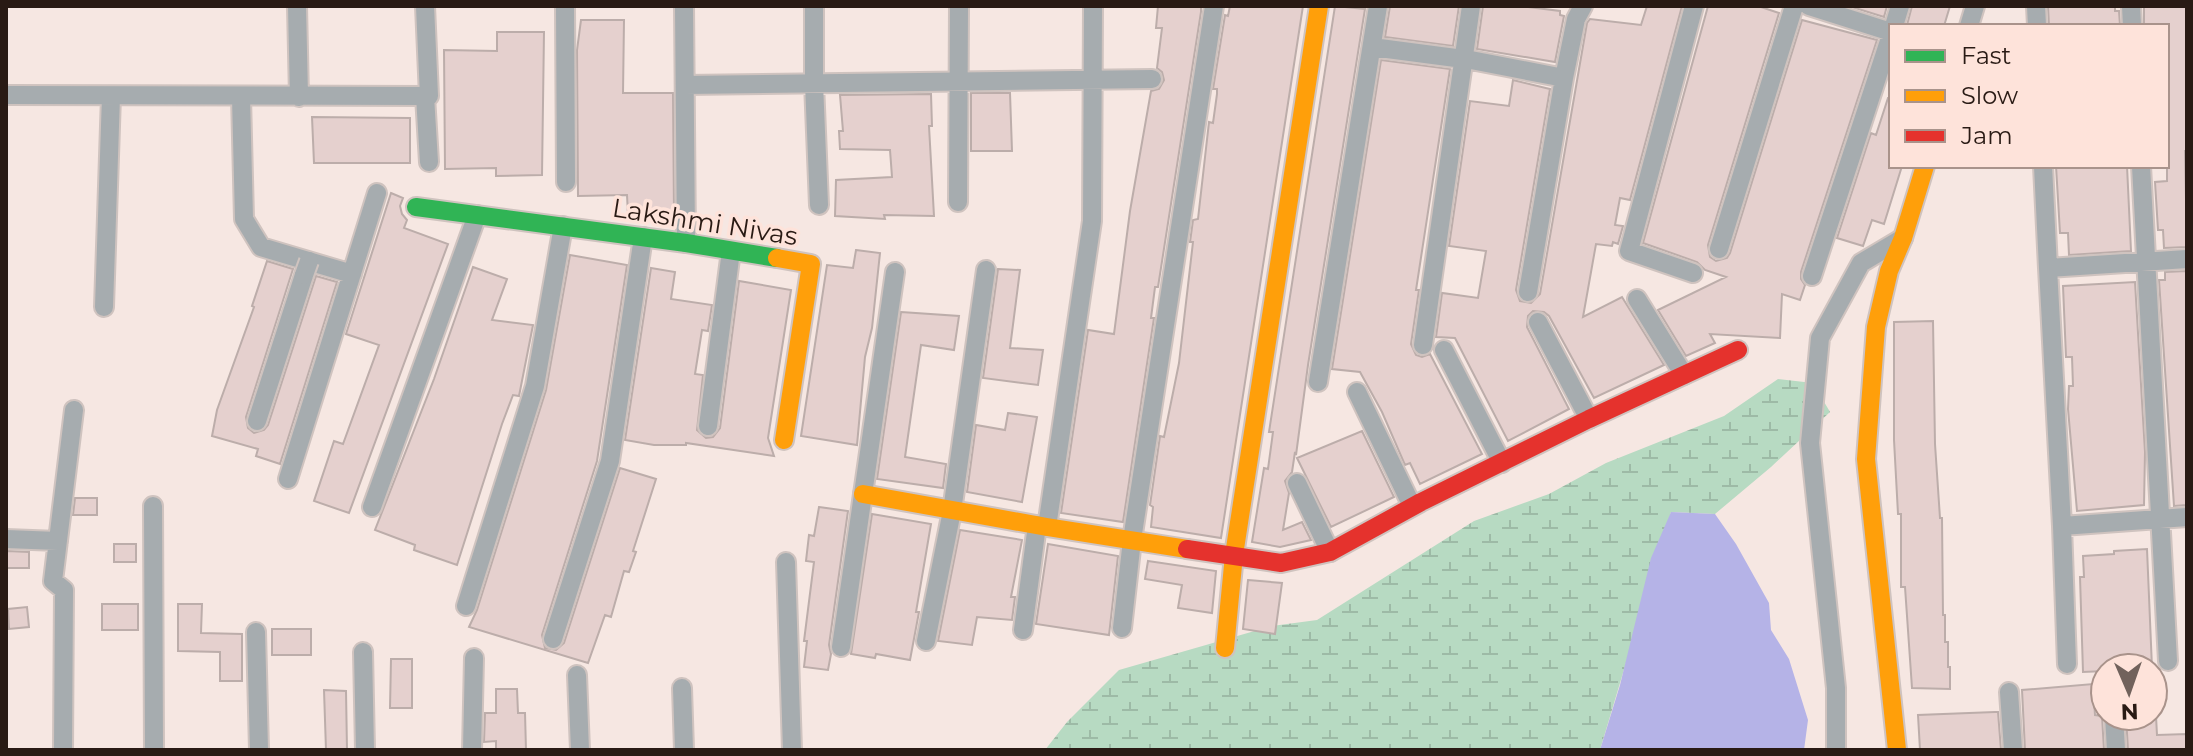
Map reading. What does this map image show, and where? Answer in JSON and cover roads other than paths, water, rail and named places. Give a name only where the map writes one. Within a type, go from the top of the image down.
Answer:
[{"type":"street","points":[[297,6],[299,97]]},
{"type":"street","points":[[6,95],[429,96],[425,6]]},
{"type":"street","points":[[565,6],[566,182]]},
{"type":"street","points":[[684,6],[686,243]]},
{"type":"street","points":[[814,6],[819,205]]},
{"type":"street","points":[[958,202],[959,6]]},
{"type":"street","points":[[1023,630],[1092,221],[1093,6]]},
{"type":"street","points":[[1122,628],[1132,540],[1214,6]]},
{"type":"street","points":[[1225,648],[1234,555],[1319,6]]},
{"type":"street","points":[[1318,382],[1378,6]]},
{"type":"street","points":[[1423,345],[1471,6]]},
{"type":"street","points":[[1528,292],[1564,78],[1576,19],[1583,6]]},
{"type":"street","points":[[1693,273],[1629,251],[1694,6]]},
{"type":"street","points":[[1719,249],[1794,6]]},
{"type":"street","points":[[1809,6],[1889,32]]},
{"type":"street","points":[[1812,276],[1889,39]]},
{"type":"street","points":[[1372,47],[1464,59],[1564,78]]},
{"type":"street","points":[[685,85],[1152,79]]},
{"type":"street","points":[[104,307],[111,96]]},
{"type":"street","points":[[425,96],[429,162]]},
{"type":"street","points":[[241,97],[244,219],[261,247],[352,274]]},
{"type":"street","points":[[1897,750],[1866,459],[1876,327],[1889,271],[1903,238],[1924,168]]},
{"type":"street","points":[[2043,168],[2067,664]]},
{"type":"street","points":[[2141,168],[2168,652]]},
{"type":"street","points":[[288,479],[377,193]]},
{"type":"street","name":"Lakshmi Nivas","points":[[416,207],[686,243],[811,264],[784,440]]},
{"type":"street","points":[[372,507],[477,215]]},
{"type":"street","points":[[466,606],[535,386],[563,226]]},
{"type":"street","points":[[553,639],[610,461],[643,237]]},
{"type":"street","points":[[1836,750],[1836,688],[1810,443],[1820,338],[1861,263],[1903,238]]},
{"type":"street","points":[[708,426],[731,251]]},
{"type":"street","points":[[2048,268],[2187,259]]},
{"type":"street","points":[[257,421],[306,268]]},
{"type":"street","points":[[926,641],[952,511],[986,270]]},
{"type":"street","points":[[841,647],[895,272]]},
{"type":"street","points":[[1637,299],[1684,375]]},
{"type":"street","points":[[1538,322],[1589,419]]},
{"type":"street","points":[[1444,350],[1502,463]]},
{"type":"street","points":[[863,494],[1042,526],[1281,563],[1330,552],[1412,506],[1738,350]]},
{"type":"street","points":[[1357,392],[1412,506]]},
{"type":"street","points":[[63,750],[64,590],[53,581],[74,410]]},
{"type":"street","points":[[1297,483],[1330,552]]},
{"type":"street","points":[[153,506],[154,750]]},
{"type":"street","points":[[2062,526],[2187,517]]},
{"type":"street","points":[[6,539],[58,541]]},
{"type":"street","points":[[786,562],[792,750]]},
{"type":"street","points":[[256,632],[259,750]]},
{"type":"street","points":[[363,652],[365,750]]},
{"type":"street","points":[[472,750],[474,658]]},
{"type":"street","points":[[577,675],[580,750]]},
{"type":"street","points":[[682,688],[684,750]]},
{"type":"street","points":[[2009,692],[2013,750]]},
{"type":"water","points":[[1671,512],[1715,514],[1769,603],[1771,630],[1789,659],[1808,720],[1804,750],[1600,750],[1620,685],[1651,558]]}]
